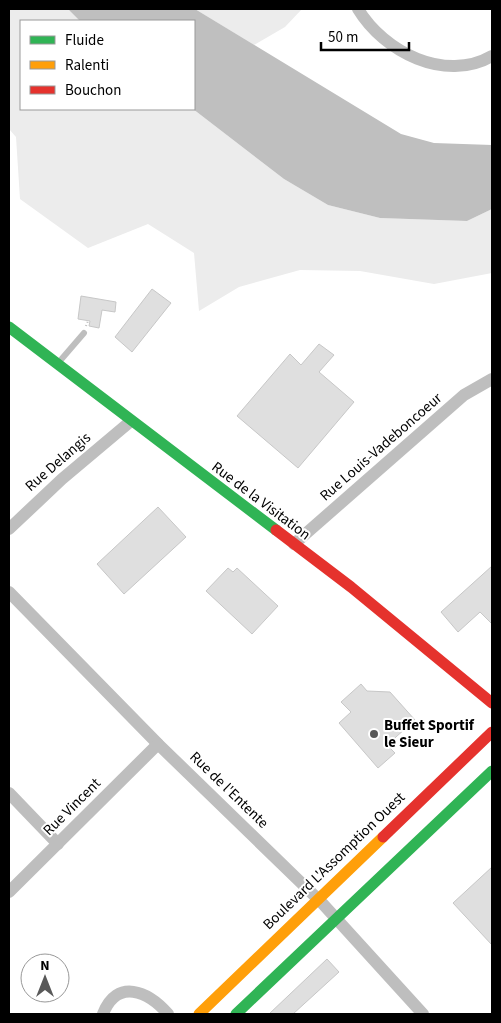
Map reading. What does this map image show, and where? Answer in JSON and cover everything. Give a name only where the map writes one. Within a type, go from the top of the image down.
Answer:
[{"type":"street","points":[[358,9],[364,20],[387,41],[437,66],[458,67],[474,64],[492,56]]},
{"type":"street","name":"Rue de la Visitation","points":[[9,327],[350,587],[492,703]]},
{"type":"street","name":"Rue Louis-Vadeboncoeur","points":[[294,544],[464,395],[492,379]]},
{"type":"street","name":"Rue Delangis","points":[[9,529],[62,478],[131,421]]},
{"type":"street","name":"Rue de l'Entente","points":[[9,592],[158,744],[318,899],[423,1014]]},
{"type":"street","name":"Boulevard L'Assomption Ouest","points":[[199,1014],[492,732]]},
{"type":"street","name":"Rue Vincent","points":[[9,892],[158,744]]},
{"type":"street","points":[[236,1014],[492,771]]},
{"type":"street","points":[[9,793],[58,844]]},
{"type":"street","points":[[103,1014],[114,996],[128,991],[146,995],[158,1003],[168,1014]]},
{"type":"lane","points":[[57,364],[84,333]]},
{"type":"shaded area","points":[[9,9],[68,9],[79,20],[20,20],[20,110],[194,110],[284,179],[328,205],[380,218],[467,221],[492,209],[492,273],[434,284],[360,271],[300,270],[239,287],[199,311],[194,253],[148,224],[88,248],[20,199],[16,137],[9,129]]},
{"type":"shaded area","points":[[68,9],[195,9],[401,134],[434,143],[492,145],[492,209],[467,221],[380,218],[328,205],[284,179],[194,110],[195,20],[79,20]]},
{"type":"shaded area","points":[[195,9],[302,9],[285,27],[254,45]]},
{"type":"building","points":[[152,289],[171,303],[132,352],[115,337]]},
{"type":"building","points":[[81,296],[116,302],[115,312],[102,310],[99,328],[89,326],[90,321],[78,319]]},
{"type":"building","points":[[319,344],[334,355],[319,372],[354,402],[298,468],[237,416],[290,354],[301,365]]},
{"type":"building","points":[[158,507],[186,537],[124,594],[97,564]]},
{"type":"building","points":[[492,566],[492,624],[480,612],[458,632],[441,612]]},
{"type":"building","points":[[228,568],[233,572],[237,568],[278,606],[252,634],[206,591]]},
{"type":"building","name":"Buffet Sportif le Sieur","points":[[361,684],[367,691],[390,692],[415,720],[387,745],[395,753],[378,768],[339,723],[351,712],[341,702]]},
{"type":"building","points":[[492,867],[492,945],[453,903]]},
{"type":"building","points":[[327,959],[339,972],[293,1014],[269,1014]]},
{"type":"traffic: fast","points":[[9,327],[276,530]]},
{"type":"traffic: fast","points":[[236,1014],[492,771]]},
{"type":"traffic: slow","points":[[199,1014],[383,837]]},
{"type":"traffic: jam","points":[[276,530],[351,587],[492,703]]},
{"type":"traffic: jam","points":[[383,837],[492,732]]},
{"type":"place","name":"Buffet Sportif le Sieur","points":[[374,734]]}]
